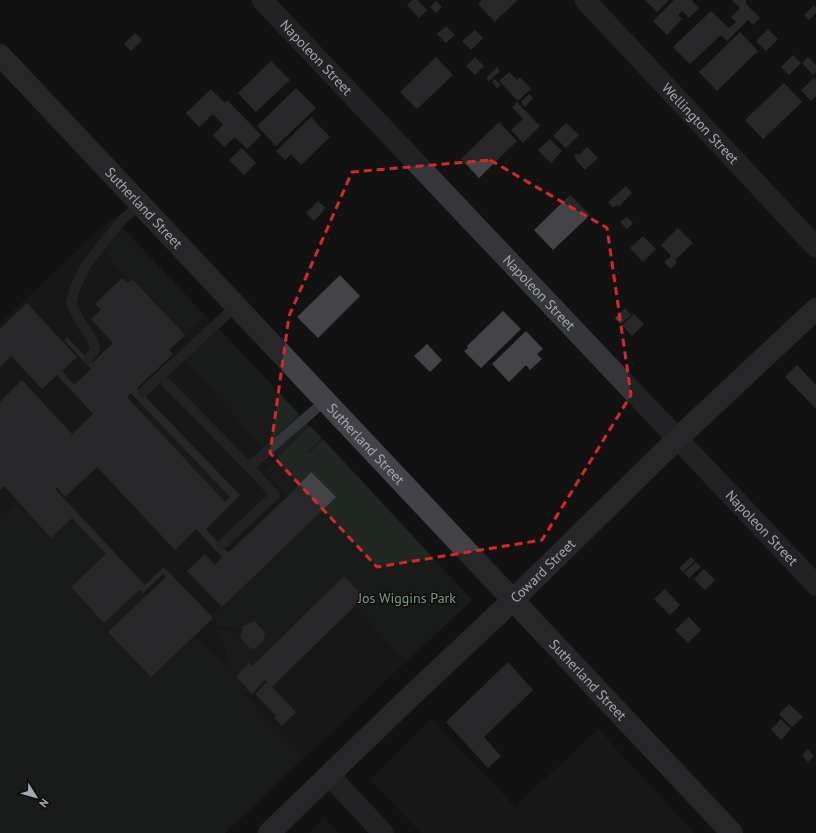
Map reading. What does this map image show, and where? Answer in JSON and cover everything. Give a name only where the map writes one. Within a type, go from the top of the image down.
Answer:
[{"type":"street","name":"Napoleon Street","points":[[262,0],[816,586]]},
{"type":"street","name":"Wellington Street","points":[[584,0],[816,247]]},
{"type":"street","name":"Sutherland Street","points":[[0,55],[732,833]]},
{"type":"street","name":"Coward Street","points":[[268,833],[513,600],[677,439],[816,309]]},
{"type":"street","points":[[329,775],[383,833]]},
{"type":"lane","points":[[88,359],[95,350],[93,341],[71,304],[75,288],[86,266],[122,220],[140,204]]},
{"type":"lane","points":[[142,393],[236,306]]},
{"type":"lane","points":[[166,383],[274,494],[221,545]]},
{"type":"lane","points":[[249,467],[325,401]]},
{"type":"highlighted area","points":[[490,160],[607,228],[631,395],[542,540],[377,567],[270,453],[289,316],[352,172]]},
{"type":"shaded area","points":[[113,217],[409,533],[343,595],[406,662],[225,833],[0,833],[0,323]]},
{"type":"shaded area","points":[[431,719],[515,807],[598,729],[694,833],[421,833],[370,780]]},
{"type":"shaded area","points":[[325,818],[339,833],[309,833]]},
{"type":"green space","points":[[124,230],[205,316],[185,335],[132,279],[127,283],[123,279],[125,276],[108,257],[106,252],[108,245]]},
{"type":"green space","points":[[220,330],[299,414],[263,448],[184,359]]},
{"type":"green space","points":[[139,402],[230,497],[225,502],[134,406]]},
{"type":"green space","name":"Jos Wiggins Park","points":[[310,426],[322,438],[307,452],[309,454],[323,439],[472,600],[406,662],[343,595],[353,585],[344,576],[252,666],[249,664],[236,677],[248,690],[244,694],[304,757],[225,833],[0,833],[0,517],[17,501],[51,538],[72,518],[106,554],[70,587],[104,623],[139,590],[194,636],[232,673],[219,629],[241,634],[240,638],[251,649],[261,644],[265,632],[255,621],[243,626],[242,630],[218,625],[212,615],[335,496],[311,472],[288,496],[264,471]]},
{"type":"building","points":[[412,0],[417,0],[427,10],[419,18],[407,5]]},
{"type":"building","points":[[482,0],[518,0],[495,22],[478,4]]},
{"type":"building","points":[[645,0],[669,0],[657,12]]},
{"type":"building","points":[[674,0],[693,0],[692,1],[699,8],[689,18],[682,11],[678,15],[682,19],[667,35],[653,21]]},
{"type":"building","points":[[732,0],[747,0],[745,2],[747,5],[760,18],[753,25],[748,20],[727,41],[721,35],[690,64],[673,47],[711,11],[729,28],[736,22],[731,17],[740,8]]},
{"type":"building","points":[[436,1],[442,7],[436,13],[430,7]]},
{"type":"building","points":[[814,5],[816,8],[816,13],[809,20],[804,15]]},
{"type":"building","points":[[446,26],[455,35],[446,43],[437,34]]},
{"type":"building","points":[[768,29],[778,39],[766,51],[756,41]]},
{"type":"building","points":[[475,30],[483,38],[471,50],[462,41]]},
{"type":"building","points":[[740,32],[758,51],[717,91],[699,72]]},
{"type":"building","points":[[135,33],[142,40],[131,51],[124,44]]},
{"type":"building","points":[[793,55],[801,63],[789,75],[781,67]]},
{"type":"building","points":[[436,57],[453,75],[417,109],[400,92]]},
{"type":"building","points":[[475,57],[484,66],[475,75],[466,66]]},
{"type":"building","points":[[808,57],[816,65],[816,72],[813,75],[802,63]]},
{"type":"building","points":[[271,61],[290,80],[256,112],[238,93]]},
{"type":"building","points":[[497,67],[500,71],[489,81],[486,78]]},
{"type":"building","points":[[509,72],[517,80],[520,77],[531,89],[518,101],[499,81]]},
{"type":"building","points":[[814,78],[816,80],[816,96],[811,101],[801,90]]},
{"type":"building","points":[[495,79],[501,85],[497,88],[492,82]]},
{"type":"building","points":[[784,83],[802,102],[763,139],[745,120]]},
{"type":"building","points":[[296,88],[316,108],[276,146],[257,126]]},
{"type":"building","points":[[211,89],[225,103],[227,100],[261,135],[247,149],[235,137],[224,147],[213,135],[223,125],[213,114],[199,127],[186,113]]},
{"type":"building","points":[[529,94],[533,98],[525,107],[521,102]]},
{"type":"building","points":[[517,102],[540,126],[523,143],[511,130],[523,119],[512,107]]},
{"type":"building","points":[[311,117],[330,137],[301,165],[291,154],[285,160],[276,151]]},
{"type":"building","points":[[499,122],[517,141],[479,178],[461,159]]},
{"type":"building","points":[[566,123],[579,135],[566,148],[553,136]]},
{"type":"building","points":[[550,139],[562,151],[551,163],[538,150]]},
{"type":"building","points":[[587,147],[598,158],[585,170],[574,156],[577,153],[579,155]]},
{"type":"building","points":[[242,148],[256,163],[244,175],[229,160]]},
{"type":"building","points":[[626,186],[632,193],[619,206],[617,205],[613,208],[608,202]]},
{"type":"building","points":[[570,195],[590,215],[553,250],[534,230]]},
{"type":"building","points":[[318,201],[326,208],[314,221],[306,213]]},
{"type":"building","points":[[627,217],[633,223],[627,229],[620,222]]},
{"type":"building","points":[[678,228],[693,243],[675,260],[677,262],[671,269],[664,262],[671,256],[661,245]]},
{"type":"building","points":[[643,236],[656,249],[643,262],[630,248]]},
{"type":"building","points":[[340,275],[360,296],[318,338],[297,317]]},
{"type":"building","points":[[122,278],[127,283],[132,279],[185,335],[169,350],[173,354],[137,388],[240,495],[206,529],[228,553],[311,472],[336,497],[222,607],[187,571],[205,554],[215,565],[222,557],[196,529],[175,550],[97,467],[65,497],[57,487],[55,489],[145,585],[164,567],[213,618],[151,677],[108,632],[166,577],[163,574],[143,593],[139,590],[104,623],[71,587],[106,554],[72,518],[51,538],[4,486],[0,490],[0,402],[22,380],[72,434],[93,414],[57,375],[42,389],[11,356],[0,367],[0,329],[27,303],[77,357],[62,371],[74,385],[91,369],[64,340],[67,337],[92,363],[113,343],[91,319],[101,310],[95,304]],"holes":[[[131,393],[230,497],[225,502],[127,397]]]},
{"type":"building","points":[[625,308],[631,315],[621,324],[615,318]]},
{"type":"building","points":[[503,311],[521,329],[481,368],[464,351],[468,348],[467,346]]},
{"type":"building","points":[[634,314],[644,324],[632,336],[622,325]]},
{"type":"building","points":[[526,331],[543,349],[537,354],[542,359],[530,370],[526,365],[509,382],[492,364]]},
{"type":"building","points":[[427,344],[442,360],[430,372],[414,356]]},
{"type":"building","points":[[797,365],[816,385],[816,409],[785,377]]},
{"type":"building","points":[[691,557],[695,561],[683,572],[679,568]]},
{"type":"building","points":[[696,562],[701,567],[689,578],[684,573]]},
{"type":"building","points":[[704,569],[715,580],[705,590],[694,579]]},
{"type":"building","points":[[344,576],[364,597],[272,687],[296,712],[282,726],[274,718],[276,716],[255,694],[267,682],[265,680],[252,694],[236,677],[249,663],[252,666]]},
{"type":"building","points":[[665,589],[680,605],[670,615],[654,599]]},
{"type":"building","points":[[689,617],[701,630],[688,643],[675,630]]},
{"type":"building","points":[[255,621],[265,632],[263,641],[256,648],[251,649],[240,638],[243,626]]},
{"type":"building","points":[[508,662],[533,690],[484,737],[501,756],[488,768],[446,722]]},
{"type":"building","points":[[789,704],[803,717],[792,727],[779,714]]},
{"type":"building","points":[[781,719],[791,729],[781,740],[771,729]]},
{"type":"building","points":[[808,749],[814,756],[808,762],[802,755]]}]
